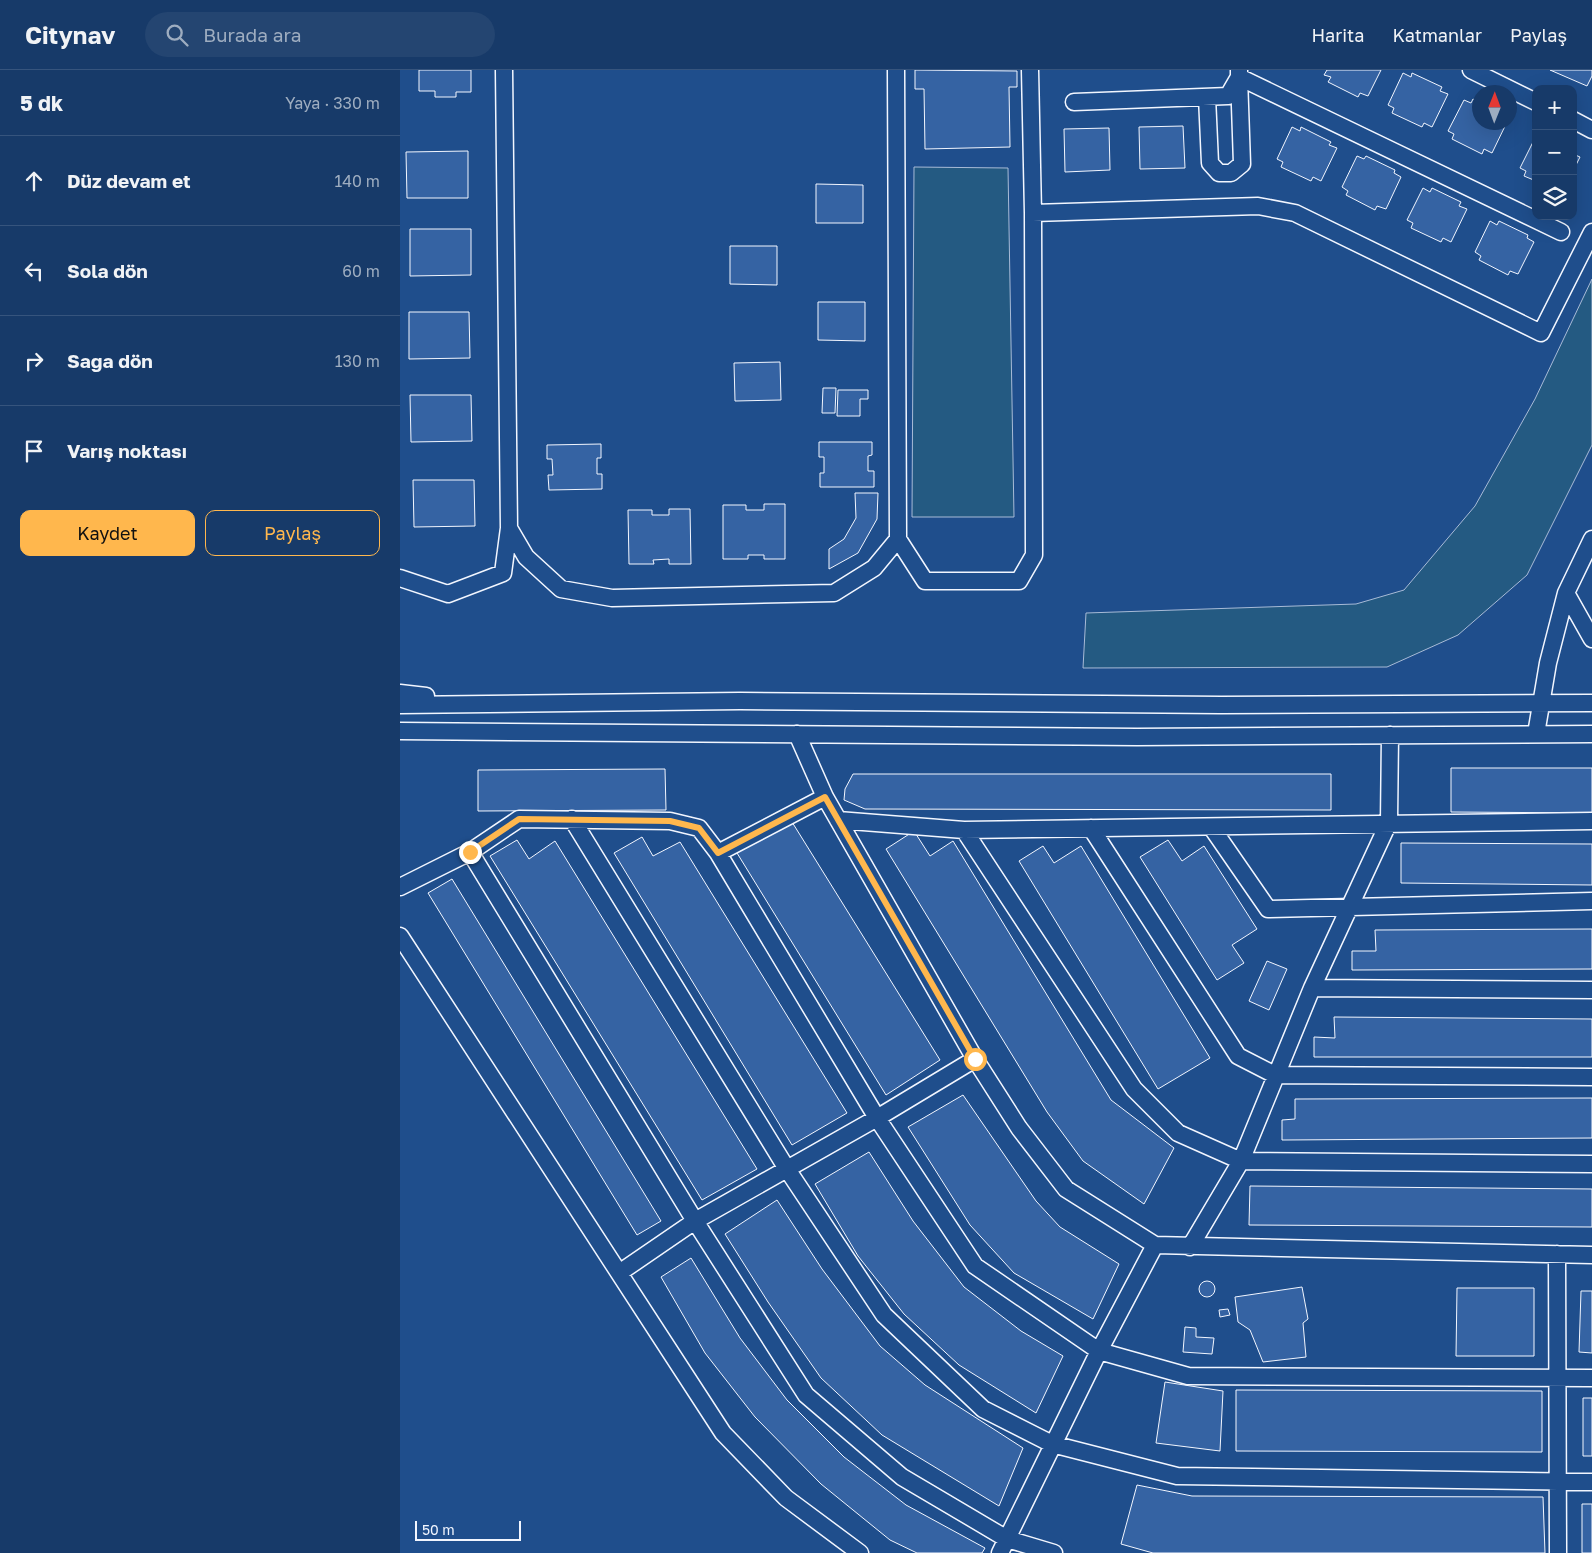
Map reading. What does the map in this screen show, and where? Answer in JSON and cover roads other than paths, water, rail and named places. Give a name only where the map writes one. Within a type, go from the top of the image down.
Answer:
[{"type":"street","points":[[400,578],[448,594],[503,573],[509,528],[504,70]]},
{"type":"street","points":[[896,70],[898,539],[925,581],[1019,580],[1034,555],[1033,213],[1030,70]]},
{"type":"street","points":[[1471,70],[1532,100]]},
{"type":"street","points":[[1074,102],[1228,96],[1239,74]]},
{"type":"street","points":[[1207,97],[1210,163],[1219,173],[1231,174],[1242,164],[1239,74]]},
{"type":"street","points":[[1239,74],[1561,232]]},
{"type":"street","points":[[1577,122],[1592,130]]},
{"type":"street","points":[[1033,213],[1258,206],[1295,213],[1541,333],[1592,232]]},
{"type":"street","points":[[509,528],[526,557],[561,589],[612,598],[834,593],[874,568],[898,539]]},
{"type":"street","points":[[1536,734],[1555,630],[1566,593],[1592,539]]},
{"type":"street","points":[[1566,593],[1592,640]]},
{"type":"street","points":[[400,693],[482,704]]},
{"type":"street","points":[[400,704],[740,701],[1221,705],[1592,703]]},
{"type":"street","points":[[400,731],[1137,737],[1592,734]]},
{"type":"street","points":[[797,734],[825,797],[975,1059],[1019,1128],[1066,1189],[1155,1245],[1592,1254]]},
{"type":"street","points":[[1190,1247],[1241,1161],[1312,988],[1389,822],[1390,735]]},
{"type":"street","points":[[718,853],[825,797]]},
{"type":"street","points":[[400,887],[470,852],[519,819],[670,821],[699,828],[718,853],[877,1118],[975,1266],[1098,1351],[1188,1376],[1592,1378]]},
{"type":"street","points":[[572,819],[787,1169],[884,1315],[983,1410],[1052,1444],[1177,1476],[1592,1482]]},
{"type":"street","points":[[838,820],[964,830],[1212,828],[1389,822],[1592,822]]},
{"type":"street","points":[[1091,828],[1238,1056],[1275,1076],[1592,1077]]},
{"type":"street","points":[[1212,828],[1268,909],[1592,901]]},
{"type":"street","points":[[964,830],[1134,1089],[1178,1133],[1241,1161],[1592,1164]]},
{"type":"street","points":[[470,852],[695,1221],[806,1395],[902,1477],[1004,1546],[1054,1553]]},
{"type":"street","points":[[400,936],[723,1433],[786,1498],[860,1553]]},
{"type":"street","points":[[1312,988],[1592,990]]},
{"type":"street","points":[[619,1273],[695,1221],[877,1118],[975,1059]]},
{"type":"street","points":[[1004,1546],[1098,1351],[1155,1245]]},
{"type":"street","points":[[1556,1254],[1558,1378],[1556,1482],[1558,1553]]}]
